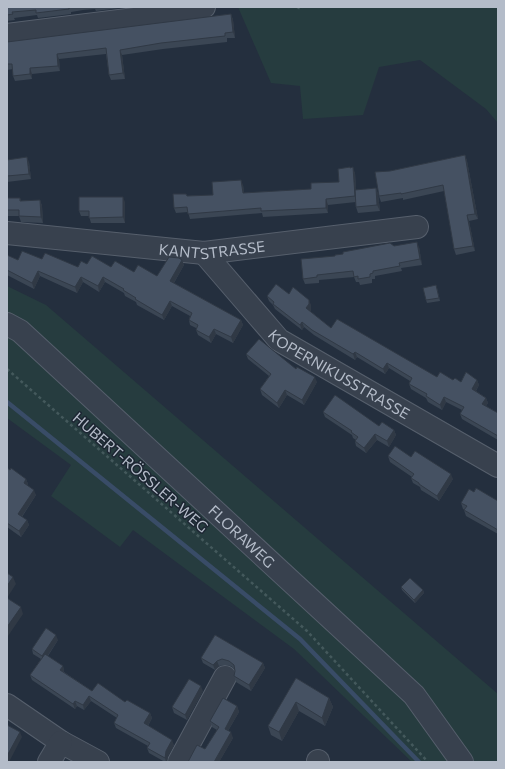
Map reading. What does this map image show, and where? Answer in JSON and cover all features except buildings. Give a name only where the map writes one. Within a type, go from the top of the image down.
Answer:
[{"type":"street","points":[[7,35],[199,11],[204,7]]},
{"type":"street","name":"KANTSTRASSE","points":[[7,233],[204,253],[417,227]]},
{"type":"street","name":"KOPERNIKUSSTRASSE","points":[[204,253],[280,340],[498,466]]},
{"type":"street","name":"FLORAWEG","points":[[7,324],[20,331],[414,695],[462,762]]},
{"type":"street","points":[[179,762],[225,677]]},
{"type":"street","points":[[7,705],[61,742],[98,762]]},
{"type":"street","points":[[49,762],[61,742]]},
{"type":"path","points":[[297,7],[301,9],[302,7]]},
{"type":"path","name":"HUBERT-RÖSSLER-WEG","points":[[7,369],[307,632],[428,762]]},
{"type":"green space","points":[[238,7],[498,7],[498,123],[486,109],[420,60],[379,67],[363,115],[303,119],[300,86],[271,83]]},
{"type":"green space","points":[[7,286],[46,305],[498,694],[498,762],[412,762],[294,649],[133,530],[120,547],[51,496],[71,465],[7,418]]},
{"type":"waterway","points":[[7,402],[300,639],[419,762]]}]
